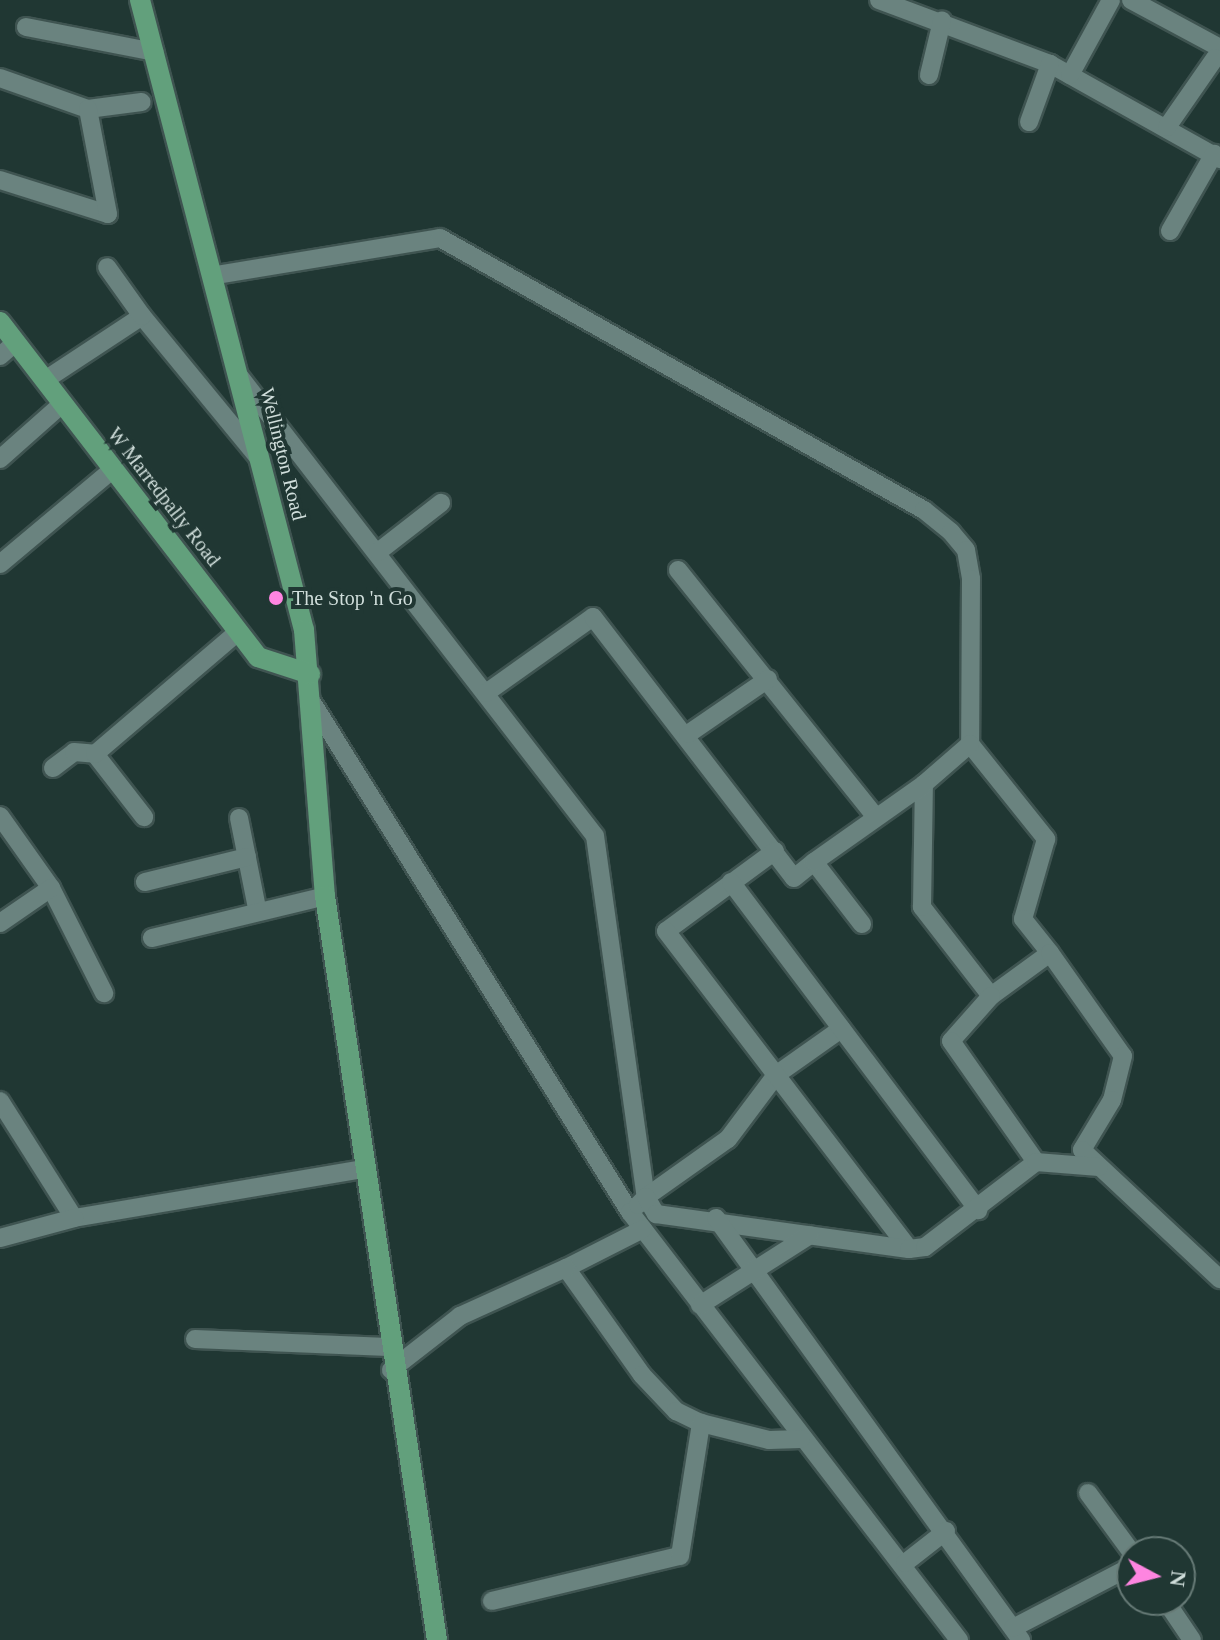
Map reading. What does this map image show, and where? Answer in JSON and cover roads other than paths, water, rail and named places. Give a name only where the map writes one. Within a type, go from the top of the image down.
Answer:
[{"type":"main road","name":"Wellington Road","points":[[140,0],[217,275],[310,674],[325,896],[391,1370],[437,1640]]},
{"type":"main road","name":"W Marredpally Road","points":[[0,322],[258,657],[310,674]]},
{"type":"street","points":[[879,0],[920,7],[942,21],[1050,64],[1217,156],[1170,231]]},
{"type":"street","points":[[1070,75],[1111,0]]},
{"type":"street","points":[[1131,0],[1217,53],[1167,127]]},
{"type":"street","points":[[929,75],[942,21]]},
{"type":"street","points":[[26,27],[155,52]]},
{"type":"street","points":[[1029,122],[1050,64]]},
{"type":"street","points":[[0,78],[88,109],[142,102]]},
{"type":"street","points":[[0,180],[108,214],[88,109]]},
{"type":"street","points":[[217,275],[440,238],[924,510],[966,550],[970,744],[1046,839],[1023,919],[1123,1056],[1112,1100],[1082,1150],[1220,1279]]},
{"type":"street","points":[[107,267],[142,316],[257,456]]},
{"type":"street","points":[[45,380],[142,316]]},
{"type":"street","points":[[0,356],[16,342]]},
{"type":"street","points":[[240,377],[595,836],[646,1197],[656,1214],[716,1218],[909,1249],[925,1247],[978,1210],[1036,1162],[1099,1167]]},
{"type":"street","points":[[0,459],[63,403]]},
{"type":"street","points":[[0,564],[112,470]]},
{"type":"street","points":[[378,552],[441,503]]},
{"type":"street","points":[[678,570],[875,816]]},
{"type":"street","points":[[486,693],[593,617],[688,734],[794,878],[875,816],[924,784],[970,744]]},
{"type":"street","points":[[53,768],[74,752],[95,754],[238,632]]},
{"type":"street","points":[[688,734],[768,679]]},
{"type":"street","points":[[313,704],[630,1212],[801,1439],[905,1563],[959,1640]]},
{"type":"street","points":[[95,754],[144,817]]},
{"type":"street","points":[[924,784],[922,907],[991,996]]},
{"type":"street","points":[[0,816],[51,888],[104,993]]},
{"type":"street","points":[[239,818],[257,908]]},
{"type":"street","points":[[775,851],[666,931],[909,1249]]},
{"type":"street","points":[[145,882],[247,857]]},
{"type":"street","points":[[814,862],[862,924]]},
{"type":"street","points":[[731,882],[978,1210]]},
{"type":"street","points":[[0,923],[51,888]]},
{"type":"street","points":[[152,938],[257,908],[325,896]]},
{"type":"street","points":[[1036,1162],[951,1041],[991,996],[1050,953]]},
{"type":"street","points":[[630,1212],[646,1197],[728,1139],[776,1075],[841,1029]]},
{"type":"street","points":[[0,1101],[74,1218]]},
{"type":"street","points":[[0,1238],[74,1218],[364,1169]]},
{"type":"street","points":[[716,1218],[752,1272],[946,1531],[1017,1634],[1116,1575]]},
{"type":"street","points":[[391,1370],[460,1316],[643,1229]]},
{"type":"street","points":[[700,1305],[810,1235]]},
{"type":"street","points":[[566,1268],[642,1375],[676,1411],[701,1423],[769,1440],[801,1439]]},
{"type":"street","points":[[195,1339],[388,1347]]},
{"type":"street","points":[[492,1601],[680,1556],[701,1423]]},
{"type":"street","points":[[1088,1493],[1120,1536]]},
{"type":"street","points":[[905,1563],[946,1531]]},
{"type":"street","points":[[1176,1616],[1192,1640]]},
{"type":"place","name":"The Stop 'n Go","points":[[276,598]]}]
